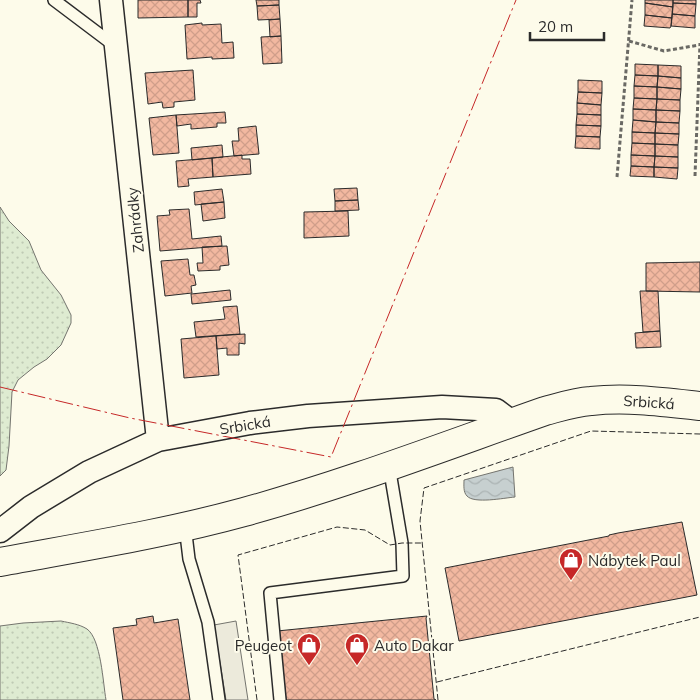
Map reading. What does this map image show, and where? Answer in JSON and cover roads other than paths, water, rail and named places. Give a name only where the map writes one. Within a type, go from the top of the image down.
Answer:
[{"type":"street","name":"Zahrádky","points":[[111,0],[158,440]]},
{"type":"street","name":"Srbická","points":[[0,562],[243,513],[296,498],[545,411],[590,401],[643,400],[700,406]]},
{"type":"street","name":"Srbická","points":[[0,531],[31,507],[89,472],[158,440],[250,423],[308,416],[442,407],[496,410],[512,422]]},
{"type":"lane","points":[[54,0],[116,47]]},
{"type":"lane","points":[[280,700],[270,593],[403,576],[402,543],[389,466]]},
{"type":"lane","points":[[185,526],[189,559],[208,622],[219,700]]},
{"type":"water","points":[[513,467],[515,497],[476,500],[467,496],[464,480]]},
{"type":"place","name":"Nábytek Paul","points":[[571,581]]},
{"type":"place","name":"Peugeot","points":[[309,666]]},
{"type":"place","name":"Auto Dakar","points":[[357,666]]}]
